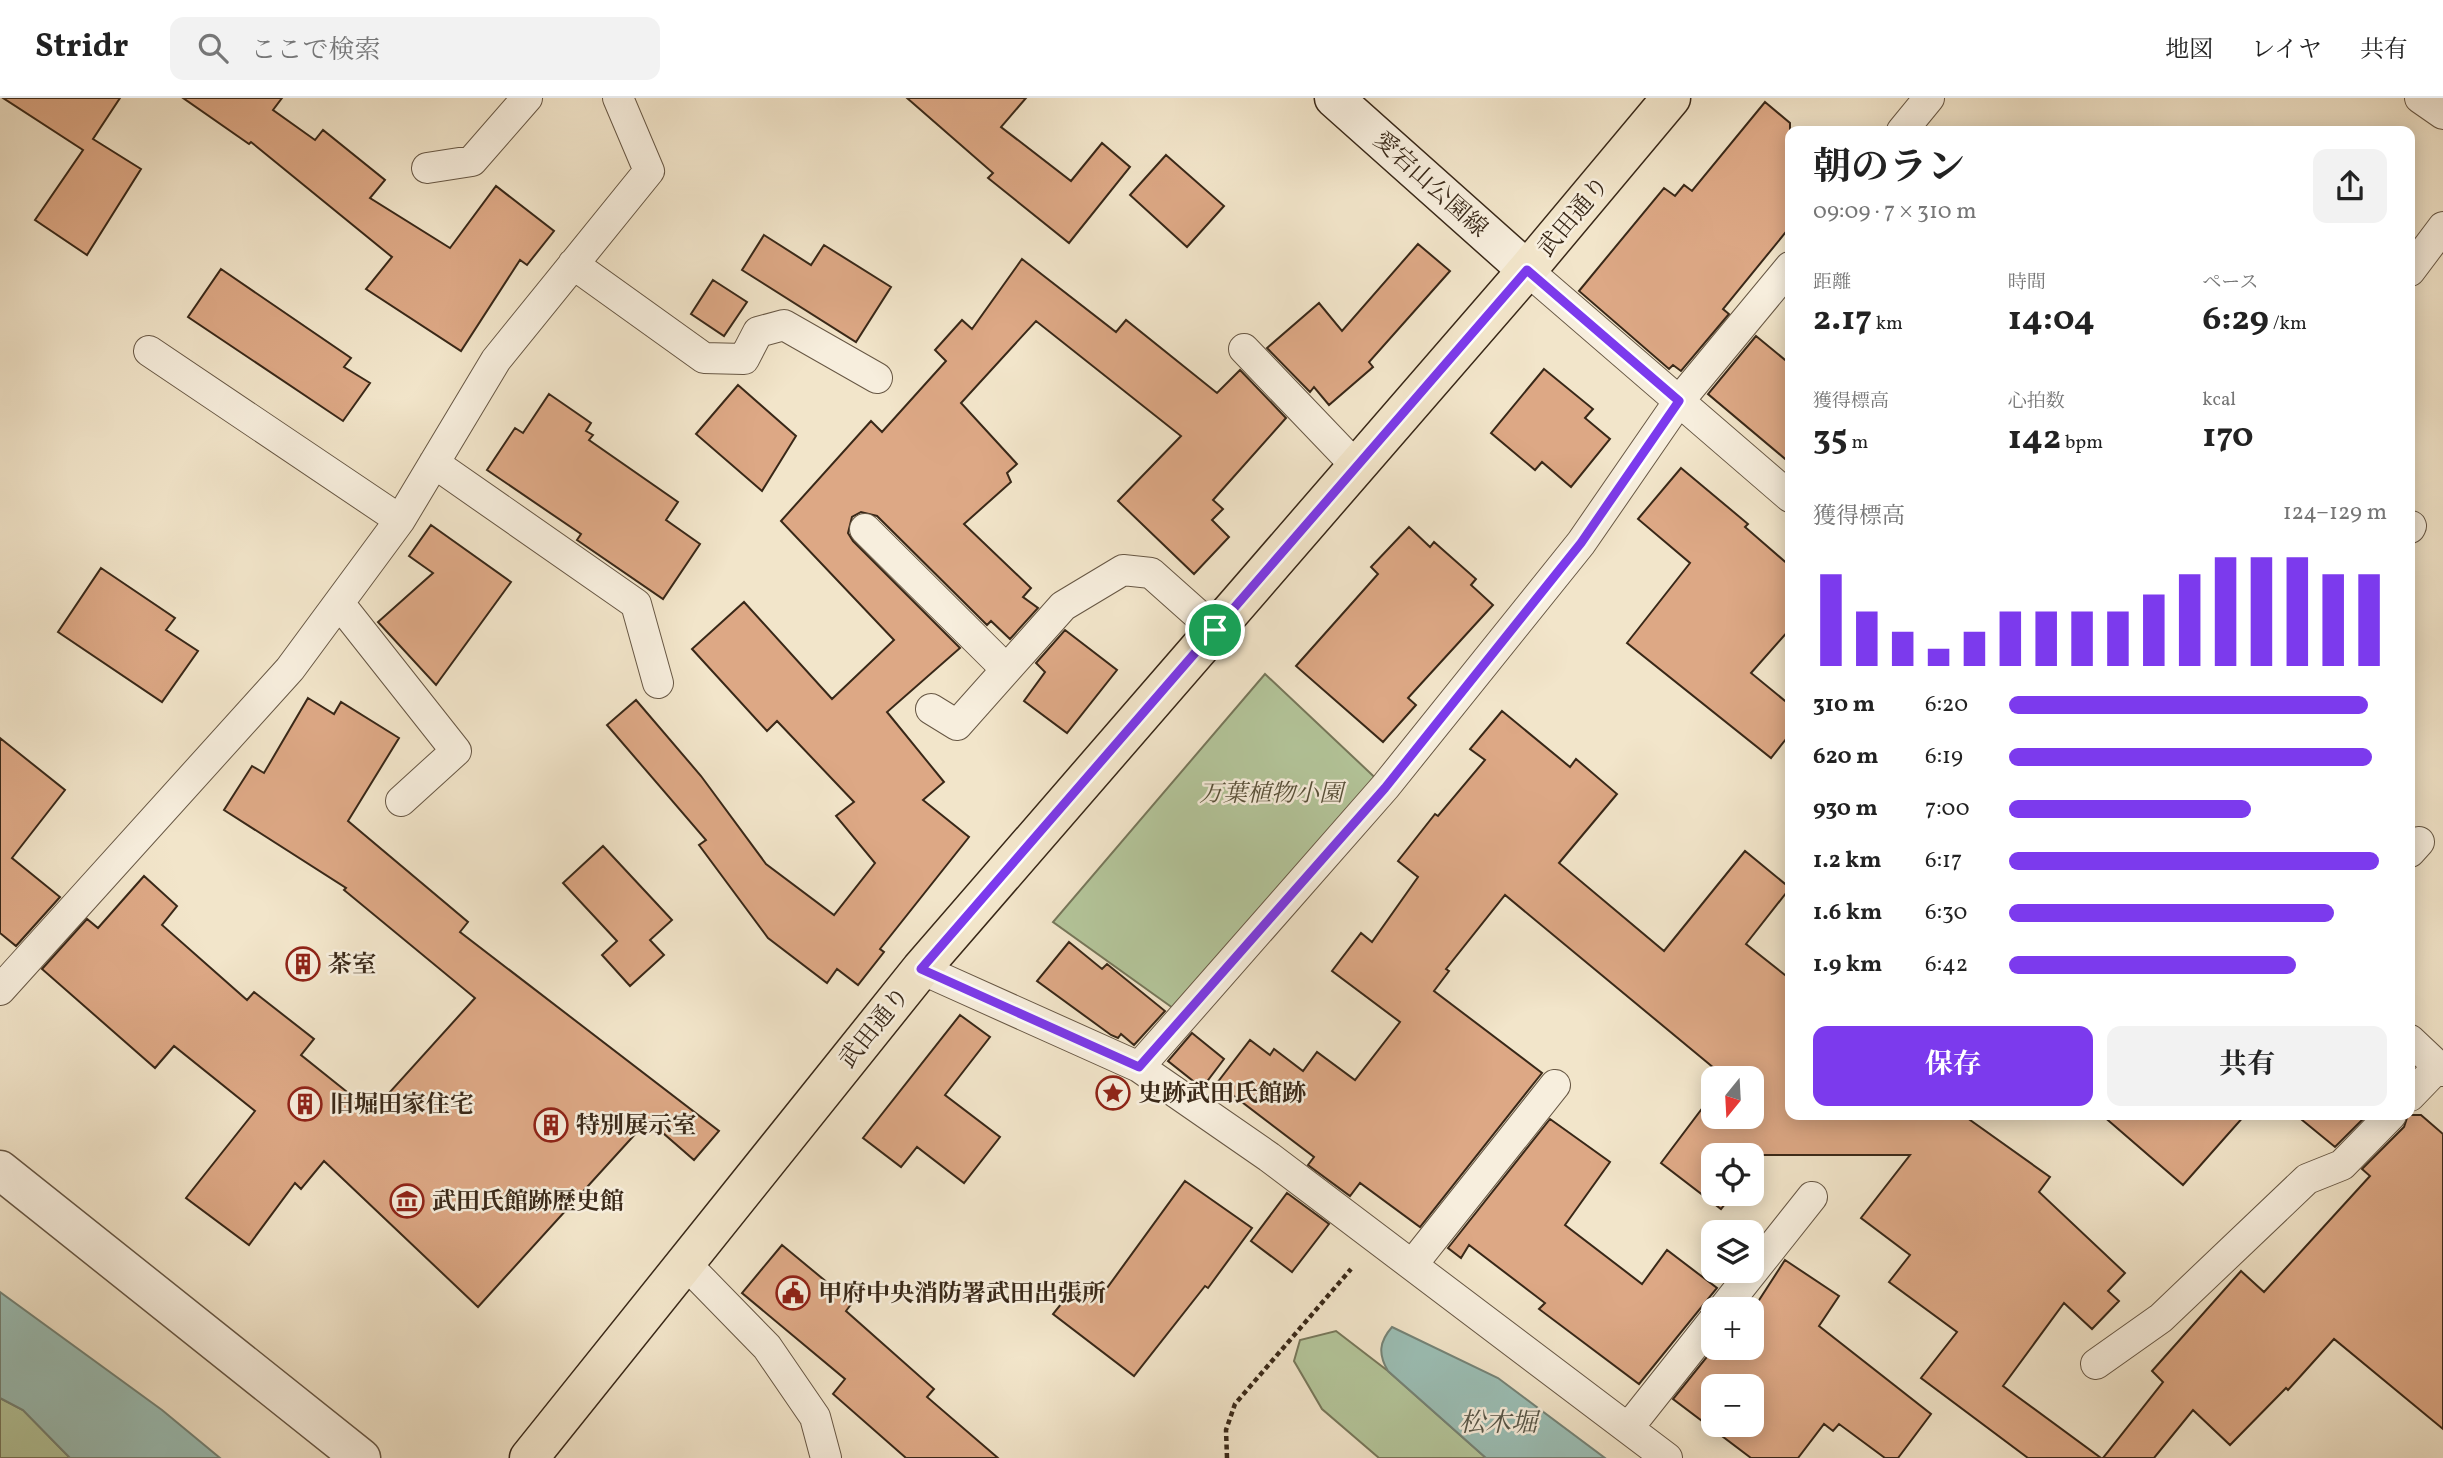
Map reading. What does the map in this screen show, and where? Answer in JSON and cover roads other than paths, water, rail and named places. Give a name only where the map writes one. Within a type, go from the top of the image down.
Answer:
[{"type":"main road","name":"武田通り","points":[[529,1458],[921,969],[1527,270],[1671,98]]},
{"type":"street","name":"愛宕山公園線","points":[[1334,98],[1527,270]]},
{"type":"street","points":[[0,1170],[361,1458]]},
{"type":"lane","points":[[427,168],[472,162],[527,98]]},
{"type":"lane","points":[[0,990],[290,669],[400,520],[496,360],[649,171],[618,98]]},
{"type":"lane","points":[[1906,126],[1929,98]]},
{"type":"lane","points":[[2420,98],[2443,114]]},
{"type":"lane","points":[[2415,264],[2443,227]]},
{"type":"lane","points":[[573,264],[704,358],[744,359],[758,332],[784,325],[877,378]]},
{"type":"lane","points":[[1527,270],[1785,493]]},
{"type":"lane","points":[[1139,1067],[1385,788],[1581,543],[1679,401],[1785,273]]},
{"type":"lane","points":[[1244,349],[1357,467]]},
{"type":"lane","points":[[149,351],[400,520]]},
{"type":"lane","points":[[434,463],[636,604],[658,683]]},
{"type":"lane","points":[[865,529],[1006,669]]},
{"type":"lane","points":[[931,709],[957,725],[1063,606],[1123,570],[1151,573],[1215,630]]},
{"type":"lane","points":[[339,603],[456,751],[401,801]]},
{"type":"lane","points":[[921,969],[1139,1067],[1378,1238],[1668,1458]]},
{"type":"lane","points":[[2415,1045],[2440,1069],[2415,1092]]},
{"type":"lane","points":[[1412,1265],[1555,1084]]},
{"type":"lane","points":[[2096,1364],[2161,1318],[2307,1179],[2342,1166],[2386,1120]]},
{"type":"lane","points":[[1733,1297],[1812,1197]]},
{"type":"lane","points":[[685,1263],[767,1347],[815,1417],[826,1458]]},
{"type":"lane","points":[[1629,1427],[1701,1336]]},
{"type":"water","points":[[0,1292],[162,1410],[220,1458],[70,1458],[23,1410],[0,1398]]},
{"type":"water","name":"松木堀","points":[[1392,1327],[1498,1378],[1605,1458],[1486,1458],[1388,1371],[1381,1348]]},
{"type":"place","name":"茶室","points":[[303,964]]},
{"type":"place","name":"史跡武田氏館跡","points":[[1113,1093]]},
{"type":"place","name":"旧堀田家住宅","points":[[305,1104]]},
{"type":"place","name":"特別展示室","points":[[551,1125]]},
{"type":"place","name":"武田氏館跡歴史館","points":[[407,1201]]},
{"type":"place","name":"甲府中央消防署武田出張所","points":[[793,1293]]},
{"type":"park label","name":"万葉植物小園","points":[[1271,793]]}]
